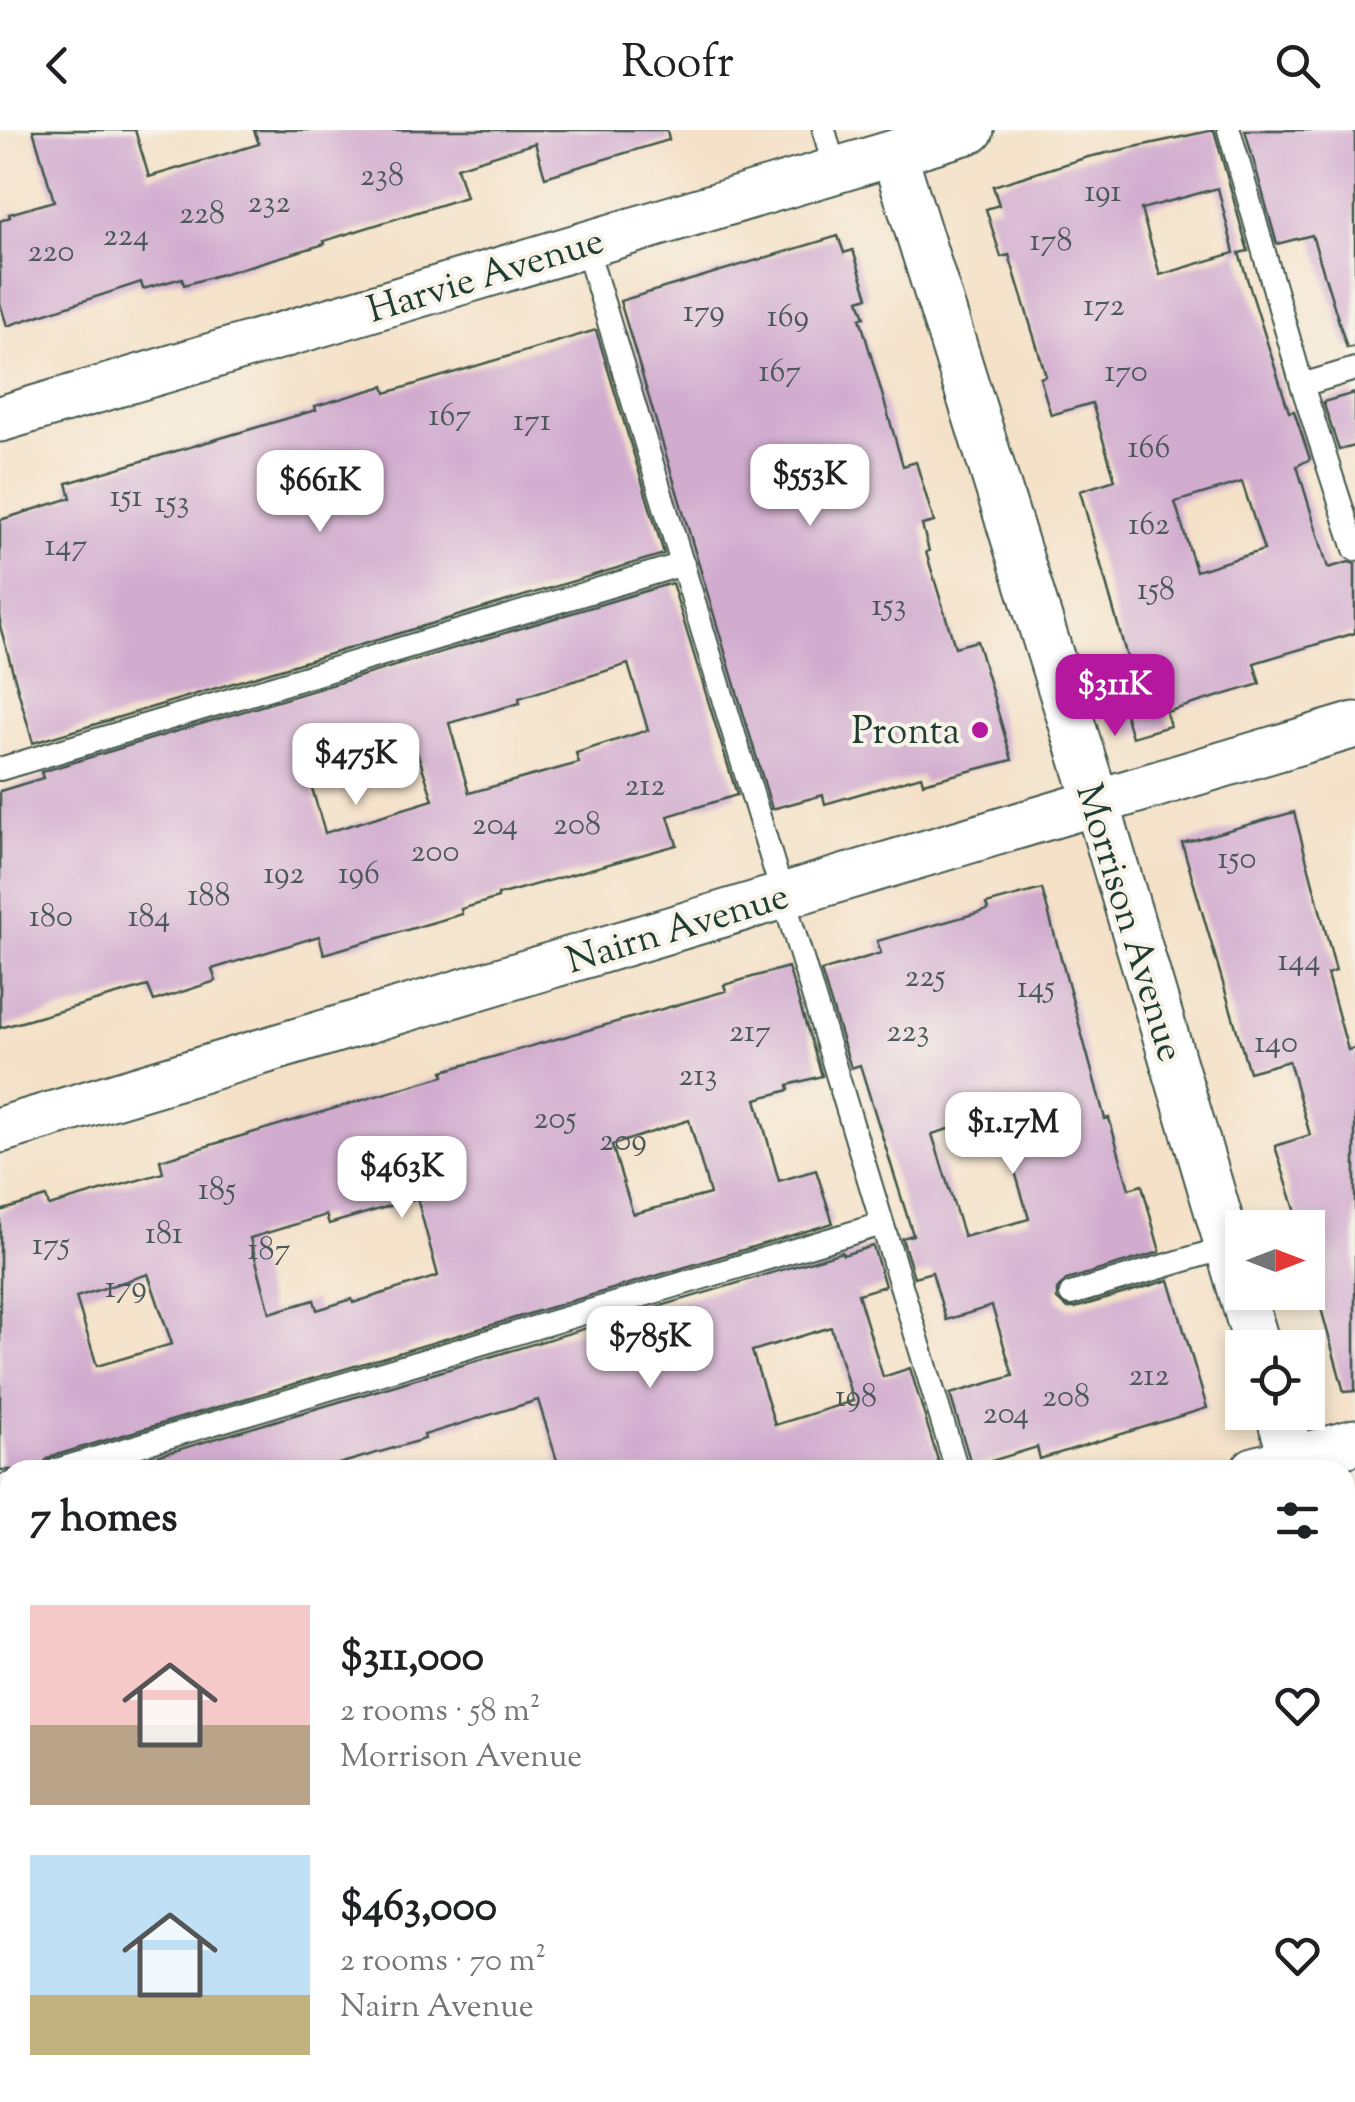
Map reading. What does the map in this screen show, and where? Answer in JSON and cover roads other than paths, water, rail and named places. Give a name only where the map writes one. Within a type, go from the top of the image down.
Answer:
[{"type":"street","name":"Harvie Avenue","points":[[0,419],[585,243],[830,150],[894,154],[971,130]]},
{"type":"street","name":"Morrison Avenue","points":[[894,154],[1097,804],[1225,1236]]},
{"type":"street","name":"Nairn Avenue","points":[[0,1130],[1355,725]]},
{"type":"street","points":[[1279,1430],[1281,1460]]},
{"type":"street","points":[[1300,1460],[1355,1442]]},
{"type":"lane","points":[[1229,130],[1302,385],[1355,548]]},
{"type":"lane","points":[[585,243],[954,1460]]},
{"type":"lane","points":[[1302,385],[1355,369]]},
{"type":"lane","points":[[0,769],[684,564]]},
{"type":"lane","points":[[91,1460],[882,1224]]},
{"type":"lane","points":[[1071,1294],[1225,1247]]},
{"type":"place","name":"Pronta","points":[[980,730]]}]
